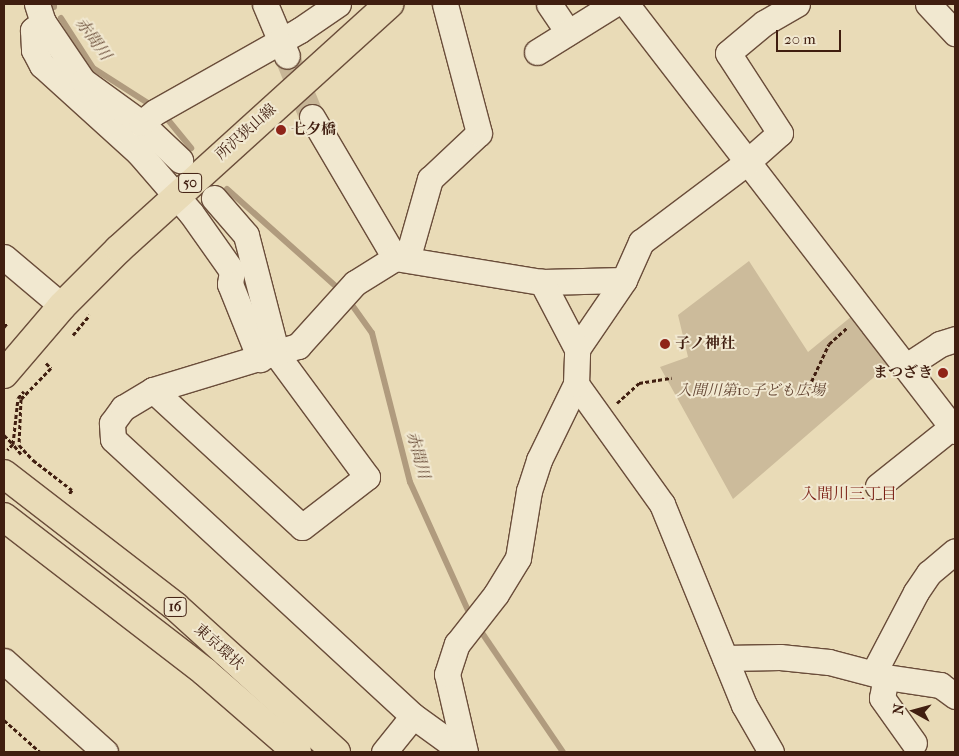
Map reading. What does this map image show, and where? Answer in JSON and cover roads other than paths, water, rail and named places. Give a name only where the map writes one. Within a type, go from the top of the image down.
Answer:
[{"type":"main road","name":"所沢狭山線","points":[[4,374],[62,306],[177,195],[389,4]]},
{"type":"main road","name":"東京環状","points":[[4,474],[176,607],[336,752]]},
{"type":"main road","name":"東京環状","points":[[4,517],[206,672],[297,752]]},
{"type":"street","points":[[265,4],[283,48]]},
{"type":"street","points":[[141,123],[283,48],[338,4]]},
{"type":"street","points":[[445,4],[479,133],[430,179],[410,249],[394,258],[344,294],[298,346],[268,357],[153,390],[123,408],[112,423],[113,439],[413,716],[464,752]]},
{"type":"street","points":[[549,4],[568,32]]},
{"type":"street","points":[[537,52],[614,4]]},
{"type":"street","points":[[626,4],[746,163],[954,429],[878,486]]},
{"type":"street","points":[[464,752],[447,674],[457,644],[518,558],[534,476],[576,384],[578,349],[624,280],[641,242],[746,163],[780,133],[728,53],[764,22],[797,4]]},
{"type":"street","points":[[40,13],[33,30],[34,50],[42,65],[61,85],[139,153],[177,195],[232,270],[230,284],[268,357],[366,477],[302,527],[153,390]]},
{"type":"street","points":[[40,13],[83,81],[141,123],[180,160]]},
{"type":"street","points":[[312,117],[394,258]]},
{"type":"street","points":[[214,198],[246,235],[268,357]]},
{"type":"street","points":[[4,257],[62,306]]},
{"type":"street","points":[[394,258],[542,282],[624,280]]},
{"type":"street","points":[[542,282],[578,349]]},
{"type":"street","points":[[905,367],[940,344],[955,339]]},
{"type":"street","points":[[576,384],[662,504],[744,706],[771,752]]},
{"type":"street","points":[[914,743],[882,698],[880,674],[916,592],[929,573],[955,551]]},
{"type":"street","points":[[725,658],[780,657],[830,662],[880,674],[940,684],[955,696]]},
{"type":"street","points":[[4,661],[105,752]]},
{"type":"street","points":[[384,752],[413,716]]},
{"type":"waterway","name":"赤間川","points":[[61,18],[93,68],[154,107]]},
{"type":"waterway","name":"赤間川","points":[[164,115],[191,148]]},
{"type":"waterway","name":"赤間川","points":[[227,189],[341,291]]},
{"type":"waterway","name":"赤間川","points":[[347,298],[372,333],[410,482],[471,617]]},
{"type":"waterway","name":"赤間川","points":[[478,627],[563,752]]},
{"type":"tunnel","points":[[287,56],[312,117]]},
{"type":"place","name":"七夕橋","points":[[281,130]]},
{"type":"place","name":"子ノ神社","points":[[665,344]]},
{"type":"place","name":"まつざき","points":[[943,373]]},
{"type":"district","name":"入間川三丁目","points":[[849,494]]},
{"type":"park label","name":"入間川第10子ども広場","points":[[751,391]]}]
